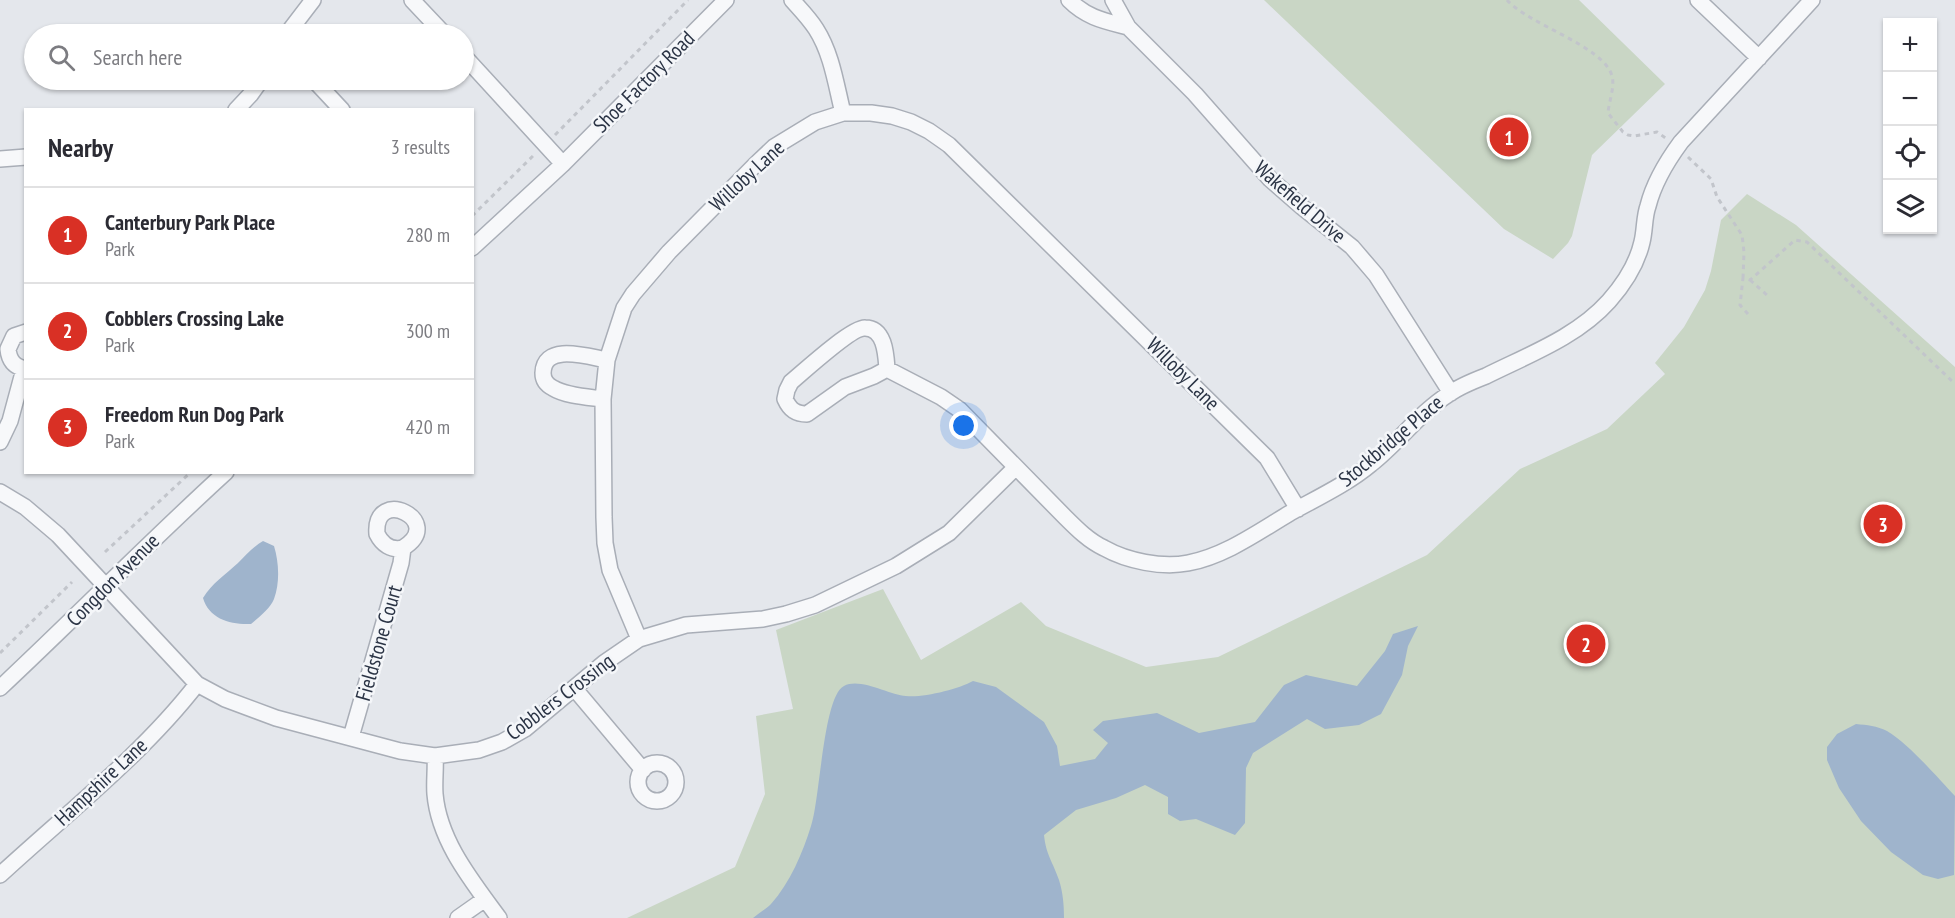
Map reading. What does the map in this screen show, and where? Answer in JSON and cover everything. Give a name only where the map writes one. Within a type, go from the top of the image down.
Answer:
[{"type":"street","points":[[295,24],[313,0]]},
{"type":"street","points":[[412,0],[435,24]]},
{"type":"street","name":"Shoe Factory Road","points":[[562,164],[726,0]]},
{"type":"street","points":[[792,0],[822,39],[829,57],[843,113]]},
{"type":"street","points":[[1069,0],[1081,11],[1100,20],[1128,27]]},
{"type":"street","name":"Wakefield Drive","points":[[1113,0],[1128,27],[1195,94],[1270,179],[1365,260],[1451,393]]},
{"type":"street","points":[[1698,0],[1759,58]]},
{"type":"street","name":"Stockbridge Place","points":[[887,369],[941,397],[960,410],[1083,534],[1103,548],[1125,557],[1147,562],[1186,563],[1202,559],[1234,546],[1346,483],[1372,464],[1414,422],[1451,393],[1560,340],[1609,302],[1628,276],[1638,255],[1652,191],[1671,154],[1812,0]]},
{"type":"street","points":[[474,67],[562,164],[474,246]]},
{"type":"street","points":[[238,108],[254,90]]},
{"type":"street","points":[[323,90],[340,108]]},
{"type":"street","name":"Willoby Lane","points":[[639,639],[610,570],[605,543],[603,399],[607,360],[624,308],[643,280],[669,252],[774,147],[815,122],[843,113],[892,116],[929,131],[949,145],[1256,446],[1267,458],[1298,509]]},
{"type":"street","points":[[0,159],[24,157]]},
{"type":"street","points":[[864,327],[880,337],[887,369],[845,387],[807,414],[800,414],[792,410],[785,399],[791,382],[842,341],[864,327]]},
{"type":"street","points":[[24,333],[14,336],[8,349],[12,362],[24,368]]},
{"type":"street","points":[[603,399],[554,389],[545,381],[543,370],[549,359],[561,354],[607,360]]},
{"type":"street","points":[[0,442],[10,421],[24,372]]},
{"type":"street","name":"Cobblers Crossing","points":[[0,492],[45,522],[197,684],[248,709],[276,718],[351,736],[400,751],[435,756],[479,750],[502,742],[525,729],[624,648],[639,639],[686,625],[763,619],[786,614],[815,605],[855,587],[905,561],[949,533],[1015,468]]},
{"type":"street","name":"Congdon Avenue","points":[[0,688],[224,474]]},
{"type":"street","name":"Fieldstone Court","points":[[351,736],[401,563],[403,548]]},
{"type":"street","name":"Hampshire Lane","points":[[0,875],[150,736],[197,684]]},
{"type":"street","points":[[574,688],[644,770]]},
{"type":"street","points":[[435,756],[435,794],[443,828],[452,848],[499,918]]},
{"type":"street","points":[[458,918],[485,899]]},
{"type":"path","points":[[554,136],[688,0]]},
{"type":"path","points":[[1507,0],[1522,13],[1593,53],[1608,68],[1612,84],[1608,113],[1623,132],[1634,136],[1657,132],[1671,142]]},
{"type":"path","points":[[474,214],[535,153]]},
{"type":"path","points":[[1684,153],[1711,179],[1717,197],[1742,235],[1744,252],[1740,305],[1748,314]]},
{"type":"path","points":[[1750,280],[1795,240],[1807,242],[1955,384]]},
{"type":"path","points":[[1743,278],[1750,280],[1768,296]]},
{"type":"path","points":[[105,552],[189,474]]},
{"type":"path","points":[[0,653],[72,582]]},
{"type":"green space","points":[[1264,0],[1579,0],[1665,84],[1592,155],[1572,236],[1553,259],[1504,229]]},
{"type":"green space","points":[[1747,194],[1796,225],[1955,367],[1955,918],[627,918],[735,867],[765,794],[756,716],[793,709],[776,630],[883,589],[921,660],[1021,602],[1046,626],[1146,667],[1218,657],[1427,555],[1520,469],[1607,429],[1665,374],[1655,363],[1684,327],[1705,290],[1721,220]]},
{"type":"water","points":[[263,541],[274,546],[277,559],[277,586],[272,603],[251,624],[229,622],[216,616],[210,611],[203,598],[215,583]]},
{"type":"water","points":[[1418,626],[1408,646],[1402,675],[1381,714],[1359,725],[1325,729],[1307,719],[1253,753],[1246,768],[1245,823],[1235,835],[1196,819],[1180,821],[1168,814],[1168,797],[1145,785],[1116,798],[1076,810],[1044,835],[1060,885],[1064,918],[753,918],[778,896],[790,877],[804,846],[814,813],[831,709],[837,694],[844,686],[858,684],[899,695],[913,696],[941,692],[973,681],[996,687],[1044,722],[1057,746],[1060,766],[1095,759],[1108,743],[1093,730],[1103,721],[1157,713],[1199,733],[1255,722],[1284,685],[1306,675],[1357,686],[1385,651],[1393,634]]},
{"type":"water","points":[[1856,724],[1879,728],[1896,737],[1955,796],[1954,875],[1938,879],[1923,875],[1891,852],[1861,821],[1839,788],[1827,760],[1827,747],[1837,734]]},
{"type":"place","name":"Canterbury Park Place","points":[[1509,137]]},
{"type":"place","name":"Freedom Run Dog Park","points":[[1883,524]]},
{"type":"place","name":"Cobblers Crossing Lake","points":[[1586,644]]}]
